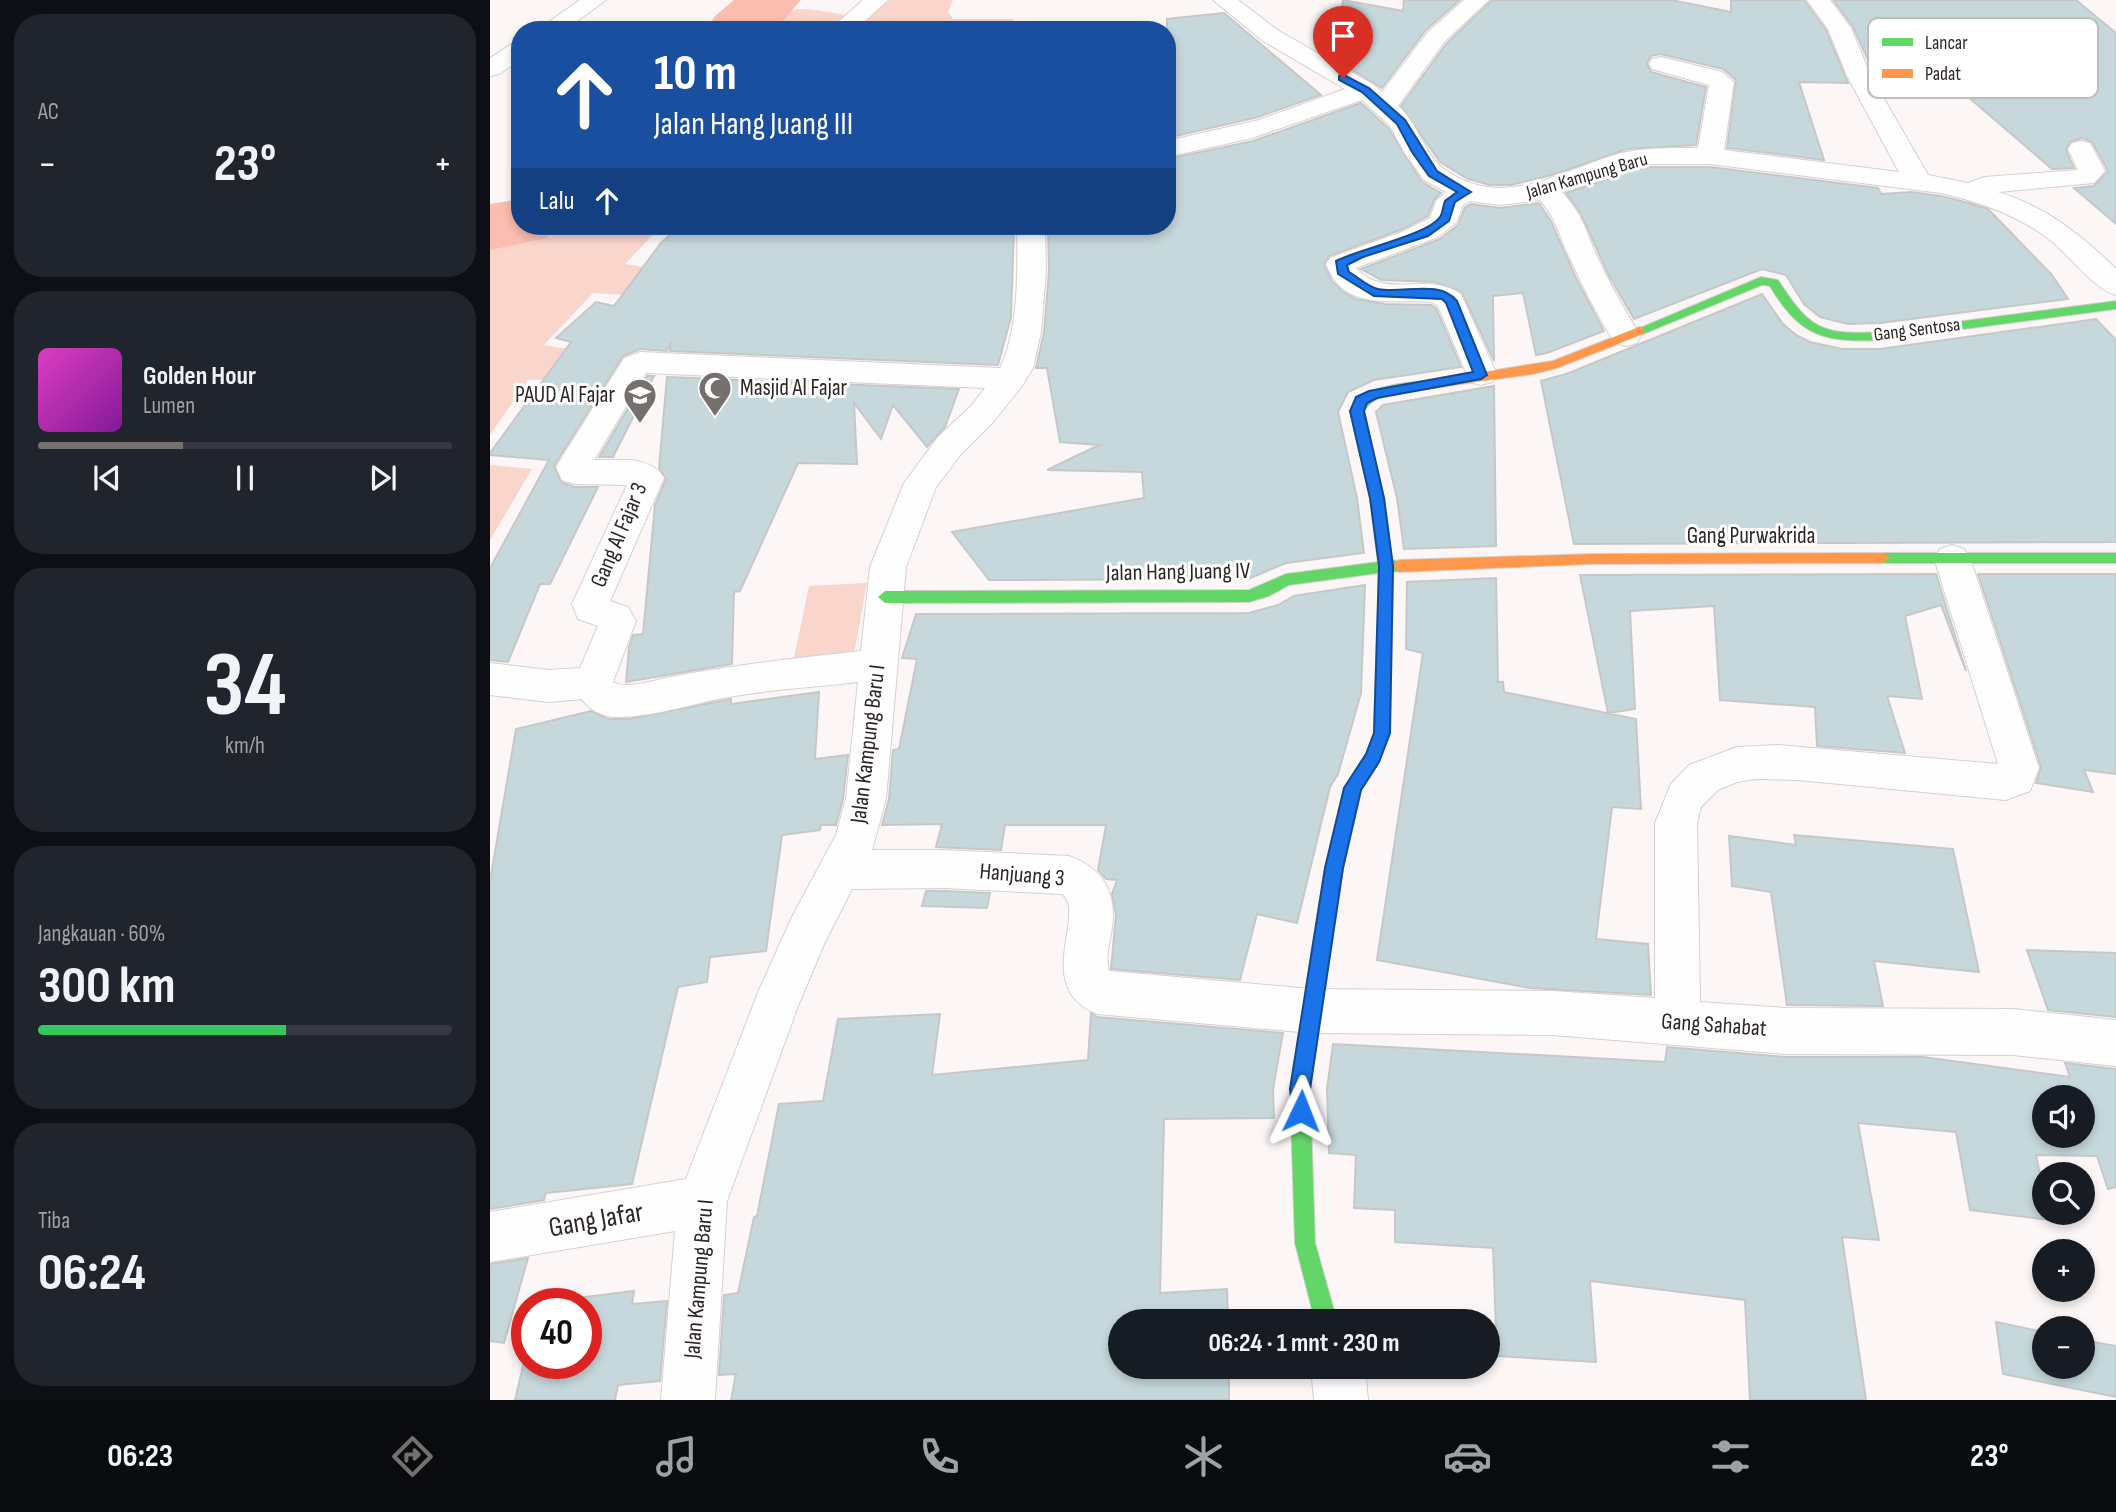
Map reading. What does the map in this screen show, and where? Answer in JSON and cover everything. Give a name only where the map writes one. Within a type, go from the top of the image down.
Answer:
[{"type":"street","points":[[563,21],[595,0]]},
{"type":"street","points":[[852,21],[877,0]]},
{"type":"street","name":"Jalan Kampung Baru","points":[[1224,0],[1271,36],[1375,98],[1401,122],[1433,174],[1465,192],[1500,197],[1529,195],[1548,191],[1626,160],[1650,156],[1710,156],[1919,183],[1973,192],[2032,215],[2061,232],[2116,286]]},
{"type":"street","points":[[1176,147],[1246,133],[1375,98],[1436,37],[1478,0]]},
{"type":"street","points":[[1818,0],[1839,28],[1868,92]]},
{"type":"street","points":[[490,69],[511,55]]},
{"type":"street","points":[[1661,64],[1713,77],[1721,82],[1710,156]]},
{"type":"street","points":[[1871,98],[1919,183]]},
{"type":"street","points":[[1973,192],[1984,185],[2085,177],[2092,171],[2081,149]]},
{"type":"street","points":[[1548,191],[1568,216],[1581,252],[1606,304],[1626,336]]},
{"type":"street","points":[[1323,1309],[1305,1243],[1300,1089],[1334,868],[1353,788],[1373,757],[1382,733],[1386,566],[1377,498],[1357,411],[1361,401],[1374,394],[1481,375],[1451,301],[1446,296],[1436,293],[1374,292],[1344,274],[1340,264],[1359,254],[1424,234],[1445,219],[1450,201],[1465,192]]},
{"type":"street","name":"Jalan Kampung Baru I","points":[[688,1400],[702,1201],[775,1006],[808,929],[856,839],[866,799],[888,567],[921,483],[950,446],[983,413],[1017,368],[1026,332],[1032,271],[1031,235]]},
{"type":"street","name":"Gang Sentosa","points":[[1481,375],[1533,370],[1626,336],[1720,296],[1768,280],[1774,283],[1792,315],[1810,328],[1840,335],[1898,336],[1949,326],[2054,315],[2116,305]]},
{"type":"street","name":"Gang Al Fajar 3","points":[[593,682],[618,621],[615,617],[591,610],[590,604],[647,478],[642,473],[574,472],[573,467],[635,365],[646,361],[1011,379]]},
{"type":"street","points":[[1678,1023],[1676,823],[1680,804],[1695,782],[1723,768],[1756,763],[1803,763],[2006,782],[2017,779],[2019,768],[1952,558]]},
{"type":"street","name":"Gang Purwakrida","points":[[1386,566],[1593,559],[2116,558]]},
{"type":"street","name":"Jalan Hang Juang IV","points":[[885,597],[1249,596],[1264,592],[1286,580],[1386,566]]},
{"type":"street","points":[[490,679],[549,686],[593,682],[599,693],[611,701],[646,698],[736,680],[877,665]]},
{"type":"street","name":"Hanjuang 3","points":[[841,870],[944,869],[1069,875],[1083,885],[1092,909],[1084,964],[1087,982],[1097,992],[1311,1011]]},
{"type":"street","name":"Gang Sahabat","points":[[1311,1011],[1553,1013],[1786,1031],[2013,1032],[2116,1043]]},
{"type":"street","name":"Gang Jafar","points":[[490,1237],[702,1201]]},
{"type":"street","points":[[1339,1379],[1340,1400]]},
{"type":"shaded area","points":[[873,0],[953,0],[948,12],[953,19],[1013,19],[765,21],[777,14],[798,9],[850,16]]},
{"type":"shaded area","points":[[511,234],[652,235],[625,264],[695,274],[690,299],[593,293],[544,345],[606,355],[600,379],[528,380],[490,435],[490,239]]},
{"type":"shaded area","points":[[490,465],[532,469],[490,540]]},
{"type":"shaded area","points":[[867,583],[852,664],[792,667],[809,586]]},
{"type":"building","points":[[1343,0],[1403,11],[1404,0],[1460,0],[1426,30],[1382,88],[1334,59]]},
{"type":"building","points":[[1492,0],[1671,0],[1731,12],[1731,0],[1804,0],[1826,30],[1848,83],[1799,82],[1824,160],[1727,148],[1736,80],[1723,69],[1660,54],[1651,56],[1647,63],[1651,72],[1706,87],[1696,145],[1627,149],[1552,175],[1511,185],[1490,185],[1468,179],[1440,162],[1401,106],[1446,44]]},
{"type":"building","points":[[1833,0],[2076,0],[2098,18],[1868,18],[1868,60],[1853,27]]},
{"type":"building","points":[[1224,13],[1321,95],[1258,117],[1176,136],[1176,21],[1167,19]]},
{"type":"building","points":[[2098,18],[2116,33],[2116,224],[2074,188],[2094,186],[2108,171],[2092,142],[2082,138],[2070,142],[2066,150],[2074,168],[2052,169],[1969,98],[2098,98]]},
{"type":"building","points":[[1361,103],[1388,128],[1422,182],[1441,193],[1434,200],[1428,216],[1403,229],[1329,256],[1324,265],[1332,281],[1343,292],[1356,299],[1385,304],[1431,305],[1436,308],[1461,367],[1374,380],[1348,392],[1338,412],[1357,498],[1364,553],[1286,563],[1248,579],[989,580],[952,532],[1144,498],[1142,472],[1047,470],[1099,445],[1060,442],[1047,368],[1036,368],[1044,332],[1049,271],[1048,235],[1176,235],[1176,157],[1253,141]]},
{"type":"building","points":[[1650,167],[1710,167],[1878,188],[1881,194],[1911,192],[1941,196],[1988,209],[2052,275],[2068,299],[1880,323],[1848,324],[1820,317],[1804,304],[1786,275],[1762,269],[1634,319],[1608,274],[1581,214],[1566,193],[1632,170]]},
{"type":"building","points":[[1539,203],[1551,221],[1576,278],[1604,331],[1536,355],[1523,293],[1493,296],[1494,361],[1462,292],[1435,282],[1381,280],[1361,269],[1440,239],[1458,225],[1465,207],[1471,204],[1500,208]]},
{"type":"building","points":[[670,235],[1014,235],[1011,317],[998,365],[670,351],[671,342],[667,351],[640,349],[623,356],[554,466],[561,482],[574,487],[598,487],[550,584],[540,584],[508,662],[490,660],[490,568],[549,460],[490,453],[571,342],[556,338],[596,302],[614,306]]},
{"type":"building","points":[[1762,294],[1783,324],[1796,335],[1810,342],[1842,349],[1880,349],[2096,319],[2116,340],[2116,542],[1574,544],[1541,381],[1569,373]]},
{"type":"building","points":[[647,376],[654,376],[613,457],[599,457]]},
{"type":"building","points":[[667,377],[959,389],[945,427],[927,447],[893,405],[881,439],[854,403],[857,464],[798,463],[740,591],[734,592],[732,664],[626,682],[629,647],[633,635],[643,634],[655,505],[666,479],[659,468]]},
{"type":"building","points":[[1494,386],[1496,546],[1404,549],[1397,498],[1376,412],[1383,405]]},
{"type":"building","points":[[1936,574],[1966,671],[1941,605],[1905,616],[1922,699],[1887,696],[1905,753],[1817,746],[1815,707],[1720,700],[1714,606],[1630,611],[1635,709],[1608,713],[1580,575]]},
{"type":"building","points":[[1978,574],[2116,574],[2116,774],[2084,770],[2093,792],[2036,783],[2041,767]]},
{"type":"building","points":[[1496,578],[1498,682],[1503,682],[1504,692],[1636,719],[1641,809],[1612,807],[1596,939],[1648,944],[1651,995],[1530,988],[1377,960],[1423,653],[1406,649],[1407,582]]},
{"type":"building","points":[[1365,585],[1361,693],[1338,774],[1330,787],[1297,923],[1257,914],[1240,980],[1111,969],[1116,915],[1112,894],[1117,880],[1106,879],[1098,870],[1106,825],[1005,825],[1001,850],[936,847],[942,824],[882,825],[889,799],[893,750],[899,749],[917,659],[902,658],[916,614],[1249,613],[1278,605],[1294,596]]},
{"type":"building","points":[[819,692],[815,759],[848,755],[843,799],[836,825],[821,825],[820,830],[782,835],[766,951],[710,957],[707,982],[678,987],[632,1184],[546,1193],[544,1200],[490,1209],[490,881],[516,729],[591,711],[608,719],[629,719],[731,699],[731,704]]},
{"type":"building","points":[[1794,835],[1953,849],[1979,972],[1874,961],[1883,1006],[1787,1005],[1771,892],[1732,886],[1729,836],[1796,845]]},
{"type":"building","points":[[926,891],[990,893],[987,908],[922,906]]},
{"type":"building","points":[[2027,950],[2116,953],[2116,1017],[2048,1010]]},
{"type":"building","points":[[1091,1013],[1097,1017],[1283,1033],[1273,1089],[1274,1118],[1164,1119],[1160,1293],[1227,1289],[1228,1309],[1108,1309],[1108,1379],[1229,1379],[1229,1400],[731,1400],[736,1374],[719,1375],[724,1295],[738,1293],[754,1217],[757,1216],[779,1104],[823,1101],[838,1019],[940,1014],[932,1075],[1088,1060]]},
{"type":"building","points":[[1333,1044],[1665,1062],[1667,1047],[1786,1057],[1923,1057],[2070,1077],[2065,1063],[2116,1069],[2116,1187],[2108,1189],[2097,1156],[2036,1155],[2037,1162],[2032,1162],[2032,1218],[1970,1210],[1956,1132],[1858,1123],[1879,1240],[1842,1237],[1866,1400],[1750,1400],[1745,1300],[1590,1281],[1596,1362],[1500,1356],[1500,1309],[1495,1309],[1493,1248],[1395,1242],[1395,1210],[1354,1208],[1356,1155],[1329,1153],[1327,1089]]},
{"type":"building","points":[[528,1258],[520,1288],[511,1288],[511,1318],[504,1343],[490,1341],[490,1264]]},
{"type":"building","points":[[634,1291],[632,1304],[667,1301],[660,1381],[618,1385],[615,1400],[515,1400],[520,1379],[602,1379],[602,1295]]},
{"type":"building","points":[[1996,1322],[2032,1330],[2032,1379],[2095,1379],[2095,1342],[2116,1346],[2116,1397],[2003,1374]]},
{"type":"waterway","points":[[748,21],[770,0]]},
{"type":"waterway","points":[[490,227],[511,224]]},
{"type":"traffic: fast","points":[[1639,331],[1761,281],[1774,283],[1794,314],[1805,324],[1828,335],[1843,337],[1880,336],[2116,305]]},
{"type":"traffic: fast","points":[[885,597],[1249,596],[1264,592],[1286,580],[1386,566],[1377,498],[1357,411],[1362,403],[1379,393],[1433,384]]},
{"type":"traffic: fast","points":[[1883,558],[2116,558]]},
{"type":"traffic: fast","points":[[1323,1309],[1305,1243],[1300,1089],[1334,868],[1353,788],[1373,757],[1382,733],[1386,566],[1399,566]]},
{"type":"traffic: slow","points":[[1433,384],[1533,370],[1557,364],[1639,331]]},
{"type":"traffic: slow","points":[[1399,566],[1593,559],[1883,558]]},
{"type":"place","name":"Masjid Al Fajar","points":[[715,418]]},
{"type":"place","name":"PAUD Al Fajar","points":[[640,425]]},
{"type":"route","points":[[1301,1111],[1300,1089],[1334,868],[1353,788],[1373,757],[1382,733],[1386,566],[1377,498],[1357,411],[1361,401],[1374,394],[1481,375],[1451,301],[1446,296],[1436,293],[1390,295],[1374,292],[1344,274],[1340,264],[1359,254],[1424,234],[1445,219],[1450,201],[1465,192],[1433,174],[1401,122],[1366,90],[1343,78]]}]
